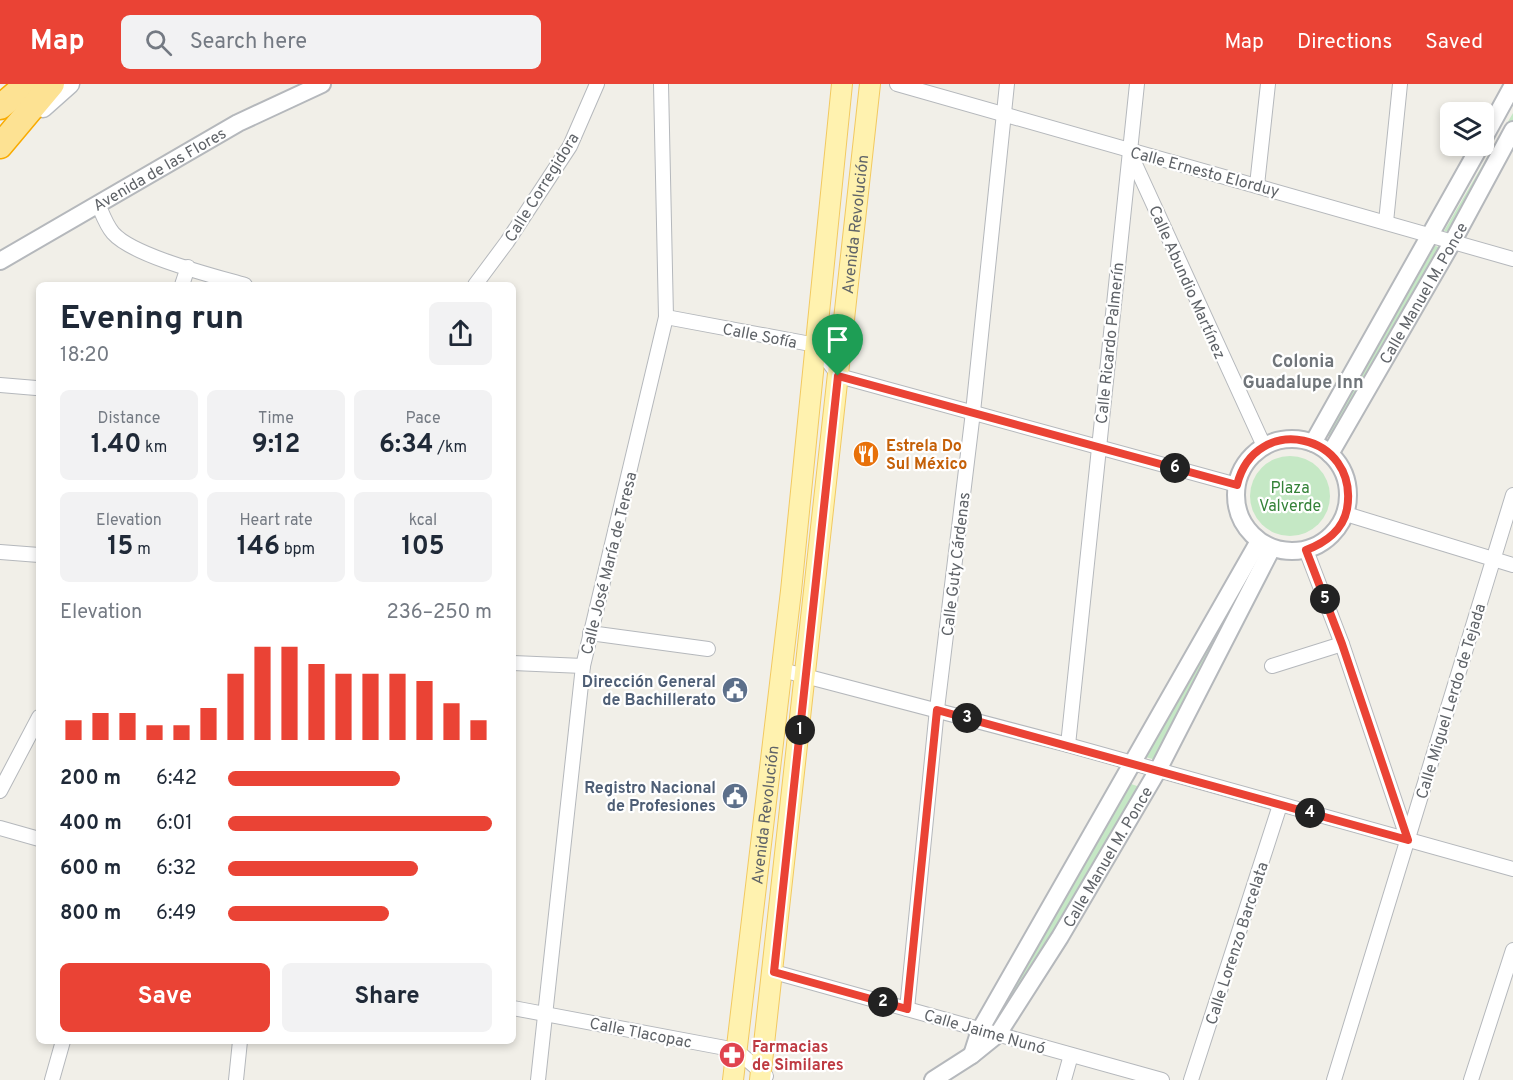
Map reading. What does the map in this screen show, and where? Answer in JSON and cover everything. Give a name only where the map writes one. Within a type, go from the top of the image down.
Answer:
[{"type":"highway","points":[[0,107],[27,84]]},
{"type":"highway","points":[[0,121],[42,84]]},
{"type":"highway","points":[[0,147],[52,84]]},
{"type":"main road","points":[[0,147],[70,84]]},
{"type":"main road","name":"Avenida Revolución","points":[[733,1080],[782,670],[842,84]]},
{"type":"main road","name":"Avenida Revolución","points":[[764,1077],[870,84]]},
{"type":"street","name":"Avenida de las Flores","points":[[0,261],[238,123],[322,84]]},
{"type":"street","name":"Calle Corregidora","points":[[477,282],[507,242],[570,146],[597,84]]},
{"type":"street","name":"Calle José María de Teresa","points":[[538,1080],[583,666],[666,317],[662,84]]},
{"type":"street","name":"Calle Ernesto Elorduy","points":[[897,84],[1513,259]]},
{"type":"street","name":"Calle Guty Cárdenas","points":[[907,1009],[937,710],[973,412],[1007,84]]},
{"type":"street","name":"Calle Ricardo Palmerín","points":[[1068,745],[1128,149],[1137,84]]},
{"type":"street","points":[[1257,185],[1268,84]]},
{"type":"street","points":[[1386,222],[1400,84]]},
{"type":"street","points":[[1494,120],[1513,85]]},
{"type":"street","name":"Calle Manuel M. Ponce","points":[[1330,453],[1453,241],[1513,130]]},
{"type":"street","name":"Calle Abundio Martínez","points":[[1128,149],[1264,446]]},
{"type":"street","name":"Calle Manuel M. Ponce","points":[[1313,443],[1473,156]]},
{"type":"street","points":[[98,204],[115,236],[147,253],[236,282]]},
{"type":"street","points":[[183,282],[188,267]]},
{"type":"street","name":"Calle Sofía","points":[[666,317],[816,345],[838,376]]},
{"type":"street","points":[[838,376],[1237,485]]},
{"type":"street","points":[[0,385],[36,388]]},
{"type":"street","points":[[1286,439],[1313,443],[1330,453],[1346,478],[1349,496],[1346,514],[1329,538],[1306,550],[1294,552],[1265,544],[1246,527],[1238,510],[1237,485],[1244,466],[1264,446],[1286,439]]},
{"type":"street","name":"Calle Miguel Lerdo de Tejada","points":[[1334,1080],[1513,495]]},
{"type":"street","points":[[1346,514],[1513,565]]},
{"type":"street","name":"Calle Manuel M. Ponce","points":[[972,1055],[980,1030],[1131,763],[1265,544]]},
{"type":"street","name":"Calle Manuel M. Ponce","points":[[933,1080],[972,1055],[998,1034],[1060,937],[1158,770],[1265,544]]},
{"type":"street","points":[[1306,550],[1342,644],[1408,840]]},
{"type":"street","points":[[0,552],[36,555]]},
{"type":"street","points":[[590,633],[708,649]]},
{"type":"street","points":[[1272,666],[1342,644]]},
{"type":"street","points":[[516,663],[583,666]]},
{"type":"street","points":[[782,670],[1068,745],[1513,869]]},
{"type":"street","points":[[0,790],[36,723]]},
{"type":"street","name":"Calle Lorenzo Barcelata","points":[[1191,1080],[1280,805]]},
{"type":"street","points":[[0,828],[36,839]]},
{"type":"street","points":[[1471,1080],[1513,950]]},
{"type":"street","name":"Calle Jaime Nunó","points":[[774,972],[1162,1080]]},
{"type":"street","name":"Calle Tlacopac","points":[[516,1009],[736,1050]]},
{"type":"street","points":[[52,1080],[62,1044]]},
{"type":"street","points":[[236,1080],[240,1044]]},
{"type":"street","points":[[736,1050],[764,1077]]},
{"type":"street","points":[[1064,1080],[1071,1055]]},
{"type":"green space","points":[[1513,113],[1513,130],[1452,233],[1444,231],[1488,156],[1494,156],[1494,145]]},
{"type":"green space","points":[[1435,246],[1443,248],[1332,438],[1327,435]]},
{"type":"green space","name":"Plaza Valverde","points":[[1290,456],[1305,459],[1318,468],[1327,481],[1330,496],[1327,511],[1318,524],[1305,533],[1290,536],[1275,533],[1262,524],[1253,511],[1250,496],[1253,481],[1262,468],[1275,459]]},
{"type":"green space","points":[[1256,560],[1156,760],[1145,757]]},
{"type":"green space","points":[[1131,784],[1143,788],[1022,985],[996,1018]]},
{"type":"place","name":"Estrela Do Sul México","points":[[866,454]]},
{"type":"place","name":"Dirección General de Bachillerato","points":[[735,690]]},
{"type":"place","name":"Registro Nacional de Profesiones","points":[[735,796]]},
{"type":"place","name":"Farmacias de Similares","points":[[732,1055]]},
{"type":"district","name":"Colonia Guadalupe Inn","points":[[1303,371]]},
{"type":"route","points":[[838,376],[1237,485],[1238,477],[1252,456],[1272,442],[1299,439],[1317,444],[1330,453],[1340,464],[1346,478],[1349,496],[1346,514],[1329,538],[1306,550],[1342,644],[1408,840],[937,710],[907,1009],[774,972],[838,376]]}]
